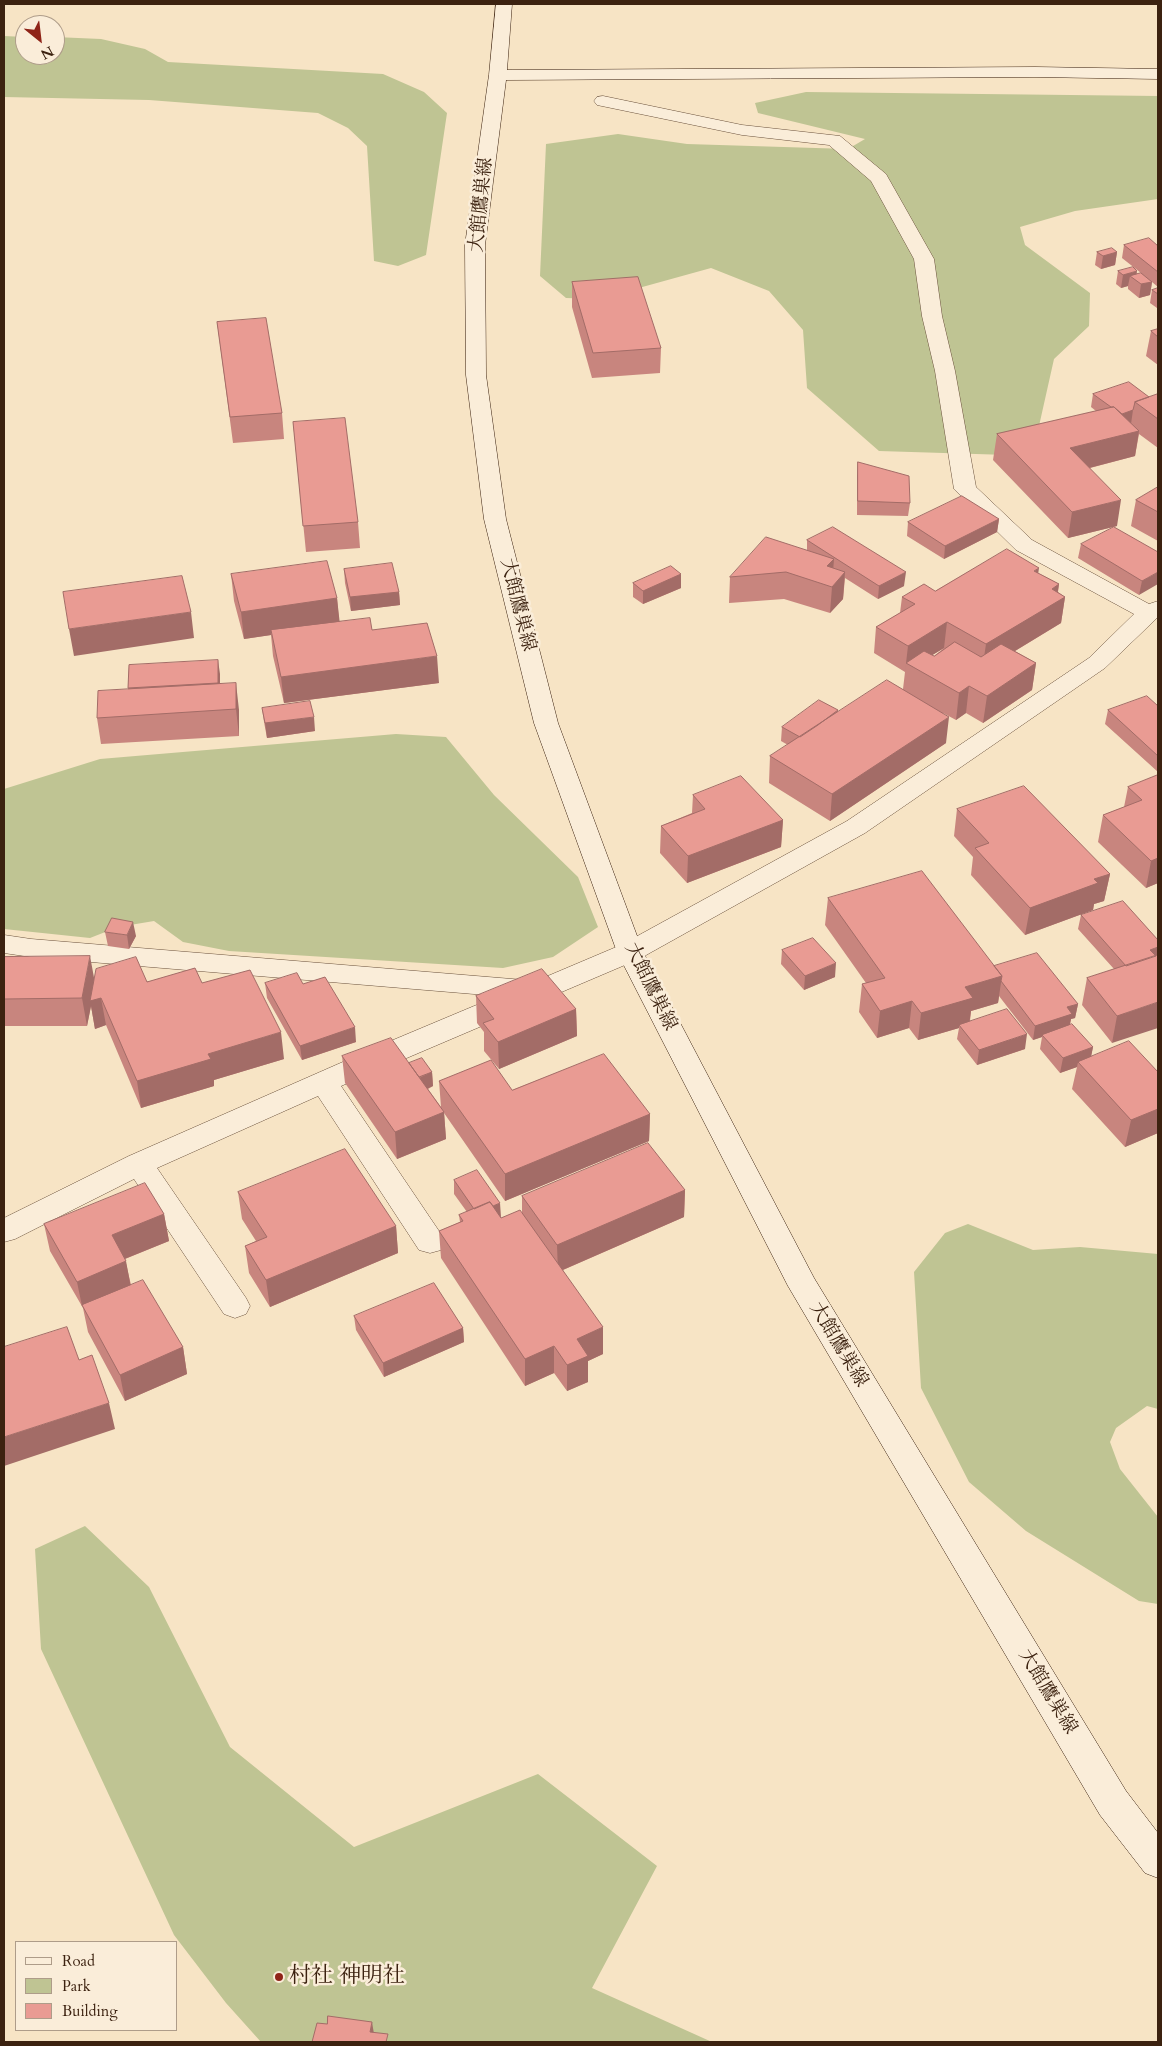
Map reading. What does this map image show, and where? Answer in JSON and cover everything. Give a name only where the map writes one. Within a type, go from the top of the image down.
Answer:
[{"type":"street","name":"大館鷹巣線","points":[[504,4],[498,75],[475,245],[476,374],[495,519],[546,724],[630,952],[803,1286],[1113,1803],[1158,1861]]},
{"type":"street","points":[[498,75],[1025,72],[1158,74]]},
{"type":"street","points":[[4,1231],[139,1164],[323,1082],[630,952],[856,828],[1097,663],[1154,610],[1024,545],[965,489],[945,371],[932,316],[924,259],[878,178],[834,140],[742,130],[603,101]]},
{"type":"street","points":[[4,944],[41,949],[539,990]]},
{"type":"street","points":[[323,1082],[430,1242]]},
{"type":"street","points":[[139,1164],[235,1306]]},
{"type":"green space","points":[[4,36],[15,37],[15,65],[65,65],[65,37],[101,39],[145,49],[168,62],[383,74],[424,92],[447,113],[426,255],[398,266],[374,261],[367,146],[348,128],[318,113],[149,100],[4,97]]},
{"type":"green space","points":[[806,92],[1158,96],[1158,199],[1075,211],[1020,227],[1025,245],[1090,293],[1089,326],[1054,359],[1039,426],[1008,455],[879,451],[807,388],[803,330],[769,291],[711,268],[599,299],[566,298],[540,276],[546,144],[618,134],[687,144],[848,149],[865,139],[758,113],[755,103]]},
{"type":"green space","points":[[396,734],[446,737],[494,795],[578,877],[598,927],[553,957],[503,968],[229,951],[183,942],[154,921],[118,927],[90,938],[4,929],[4,789],[100,759]]},
{"type":"green space","points":[[968,1224],[1033,1250],[1080,1247],[1158,1254],[1158,1409],[1147,1406],[1116,1428],[1110,1442],[1120,1469],[1158,1517],[1158,1604],[1139,1601],[1026,1531],[969,1482],[921,1388],[914,1272],[945,1233]]},
{"type":"green space","points":[[85,1526],[149,1587],[230,1747],[354,1847],[538,1774],[657,1866],[592,1988],[712,2042],[261,2042],[226,2003],[174,1935],[41,1649],[35,1549]]},
{"type":"building","points":[[1149,238],[1158,246],[1158,272],[1124,245]]},
{"type":"building","points":[[1112,248],[1117,252],[1103,256],[1097,252]]},
{"type":"building","points":[[1133,267],[1137,271],[1123,275],[1118,271]]},
{"type":"building","points":[[1141,273],[1152,282],[1141,284],[1130,276]]},
{"type":"building","points":[[638,277],[661,348],[593,353],[572,282]]},
{"type":"building","points":[[1158,288],[1158,294],[1152,290]]},
{"type":"building","points":[[266,318],[282,413],[230,417],[217,322]]},
{"type":"building","points":[[1158,329],[1158,337],[1151,331]]},
{"type":"building","points":[[1129,382],[1149,397],[1135,402],[1133,410],[1122,414],[1093,394]]},
{"type":"building","points":[[1158,394],[1158,419],[1135,402]]},
{"type":"building","points":[[1114,407],[1139,431],[1070,448],[1121,500],[1072,512],[997,434]]},
{"type":"building","points":[[345,418],[358,522],[303,526],[293,422]]},
{"type":"building","points":[[858,462],[909,476],[910,503],[858,501]]},
{"type":"building","points":[[1158,487],[1158,512],[1136,500]]},
{"type":"building","points":[[962,496],[999,519],[945,546],[908,522]]},
{"type":"building","points":[[833,527],[906,572],[879,586],[807,540]]},
{"type":"building","points":[[1114,527],[1158,552],[1158,572],[1142,581],[1081,544]]},
{"type":"building","points":[[766,537],[834,559],[827,566],[845,572],[832,587],[786,572],[730,577]]},
{"type":"building","points":[[1007,549],[1039,568],[1034,571],[1059,584],[1052,589],[1065,597],[986,644],[947,622],[908,646],[876,627],[915,604],[902,597],[924,584],[935,591]]},
{"type":"building","points":[[327,561],[337,598],[241,612],[231,574]]},
{"type":"building","points":[[392,563],[399,592],[350,597],[344,569]]},
{"type":"building","points":[[671,566],[681,574],[643,591],[633,583]]},
{"type":"building","points":[[182,576],[191,612],[69,629],[63,592]]},
{"type":"building","points":[[370,618],[372,630],[427,623],[437,656],[281,677],[271,630]]},
{"type":"building","points":[[955,642],[981,657],[1001,644],[1036,663],[987,696],[969,686],[959,693],[906,663],[924,651],[934,656]]},
{"type":"building","points":[[218,660],[218,683],[128,688],[129,665]]},
{"type":"building","points":[[887,680],[949,717],[832,794],[770,756]]},
{"type":"building","points":[[236,683],[236,709],[97,718],[98,691]]},
{"type":"building","points":[[1147,696],[1158,706],[1158,756],[1108,710]]},
{"type":"building","points":[[819,700],[838,710],[800,737],[782,727]]},
{"type":"building","points":[[310,701],[314,717],[265,723],[262,708]]},
{"type":"building","points":[[1158,775],[1158,858],[1151,861],[1103,815],[1142,800],[1128,787]]},
{"type":"building","points":[[741,776],[783,820],[688,856],[661,826],[705,809],[693,795]]},
{"type":"building","points":[[1024,786],[1110,874],[1094,879],[1098,883],[1030,908],[975,848],[989,843],[957,809]]},
{"type":"building","points":[[922,871],[1002,976],[965,987],[973,998],[921,1013],[912,1001],[880,1011],[862,984],[885,978],[828,898]]},
{"type":"building","points":[[1123,901],[1158,940],[1158,947],[1150,950],[1156,956],[1126,966],[1081,915]]},
{"type":"building","points":[[112,918],[133,922],[127,935],[105,932]]},
{"type":"building","points":[[813,938],[836,963],[805,976],[782,950]]},
{"type":"building","points":[[1037,953],[1078,1004],[1067,1007],[1072,1014],[1035,1026],[1001,981],[1002,976],[994,966]]},
{"type":"building","points":[[1158,955],[1158,1002],[1117,1016],[1087,978]]},
{"type":"building","points":[[90,956],[82,998],[4,999],[4,957]]},
{"type":"building","points":[[136,957],[147,982],[195,968],[202,983],[250,970],[281,1032],[208,1054],[211,1059],[137,1081],[101,998],[90,1001],[96,969]]},
{"type":"building","points":[[542,969],[576,1009],[498,1042],[483,1023],[494,1019],[476,996]]},
{"type":"building","points":[[297,973],[303,984],[325,977],[355,1027],[300,1046],[265,983]]},
{"type":"building","points":[[1007,1009],[1027,1034],[979,1050],[959,1025]]},
{"type":"building","points":[[1072,1024],[1093,1047],[1063,1058],[1042,1035]]},
{"type":"building","points":[[391,1038],[444,1112],[395,1132],[342,1056]]},
{"type":"building","points":[[1129,1041],[1158,1072],[1158,1109],[1131,1120],[1078,1062]]},
{"type":"building","points":[[604,1054],[650,1114],[505,1174],[439,1081],[491,1060],[512,1090]]},
{"type":"building","points":[[422,1058],[432,1072],[419,1077],[409,1063]]},
{"type":"building","points":[[648,1143],[685,1190],[557,1245],[522,1196]]},
{"type":"building","points":[[345,1149],[396,1226],[266,1280],[245,1246],[267,1237],[238,1192]]},
{"type":"building","points":[[477,1170],[500,1203],[493,1206],[490,1202],[474,1209],[454,1180]]},
{"type":"building","points":[[145,1183],[164,1214],[112,1235],[126,1261],[77,1282],[44,1224]]},
{"type":"building","points":[[490,1202],[501,1218],[520,1210],[603,1327],[577,1339],[588,1356],[567,1365],[554,1346],[525,1359],[439,1231],[463,1221],[459,1215]]},
{"type":"building","points":[[143,1280],[183,1347],[120,1375],[82,1305]]},
{"type":"building","points":[[434,1283],[463,1328],[383,1363],[354,1316]]},
{"type":"building","points":[[67,1327],[79,1360],[92,1355],[109,1403],[4,1437],[4,1347]]},
{"type":"building","points":[[328,2016],[372,2022],[370,2032],[388,2034],[386,2042],[312,2042],[317,2023],[327,2024]]},
{"type":"place","name":"村社 神明社","points":[[279,1977]]}]
